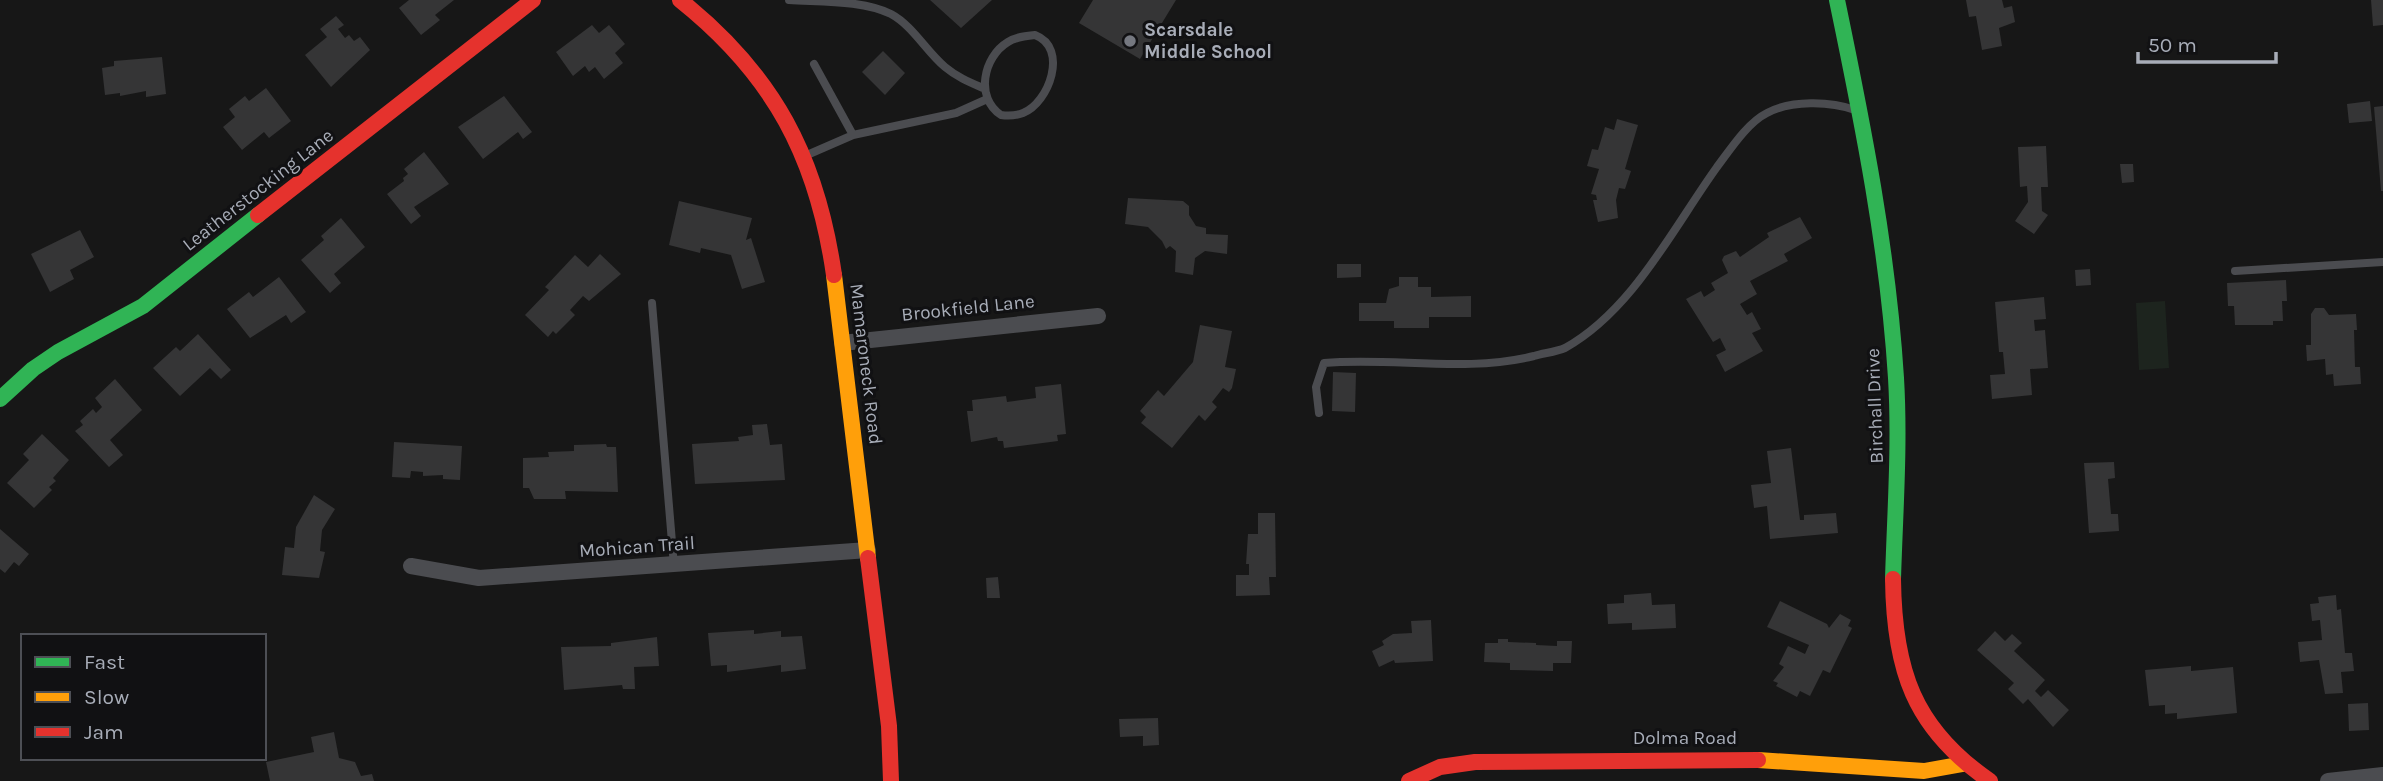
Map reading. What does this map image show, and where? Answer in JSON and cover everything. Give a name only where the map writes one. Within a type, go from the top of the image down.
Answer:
[{"type":"street","name":"Leatherstocking Lane","points":[[0,399],[33,369],[58,352],[143,306],[533,0]]},
{"type":"street","name":"Mamaroneck Road","points":[[680,0],[719,33],[767,86],[805,157],[827,230],[889,726],[891,781]]},
{"type":"street","name":"Birchall Drive","points":[[1837,0],[1873,170],[1892,319],[1898,435],[1894,583],[1898,651],[1902,670],[1932,725],[1964,764],[1990,781]]},
{"type":"street","name":"Brookfield Lane","points":[[842,344],[1098,316]]},
{"type":"street","name":"Mohican Trail","points":[[411,566],[458,577],[479,578],[868,550]]},
{"type":"street","name":"Dolma Road","points":[[1409,781],[1440,767],[1475,762],[1742,759],[1924,771],[1964,764]]},
{"type":"street","points":[[2328,781],[2383,775]]},
{"type":"lane","points":[[789,0],[860,5],[888,13],[899,19],[944,66],[958,77],[983,88]]},
{"type":"lane","points":[[1035,34],[1047,39],[1054,58],[1044,93],[1025,113],[1001,115],[985,100],[983,88],[990,66],[1006,43],[1035,34]]},
{"type":"lane","points":[[814,64],[853,135]]},
{"type":"lane","points":[[805,157],[853,135],[956,113],[985,100]]},
{"type":"lane","points":[[1319,413],[1316,387],[1324,363],[1355,360],[1421,366],[1513,361],[1564,349],[1612,313],[1735,142],[1766,113],[1802,104],[1840,104],[1861,112]]},
{"type":"lane","points":[[2235,271],[2383,262]]},
{"type":"lane","points":[[652,303],[674,566]]},
{"type":"shaded area","points":[[2165,301],[2169,368],[2139,370],[2136,303]]},
{"type":"building","points":[[409,0],[454,0],[435,15],[440,20],[421,35],[399,8]]},
{"type":"building","points":[[930,0],[992,0],[961,28]]},
{"type":"building","name":"Scarsdale Middle School","points":[[1093,0],[1176,0],[1140,59],[1079,23]]},
{"type":"building","points":[[1966,0],[2002,0],[2004,8],[2012,6],[2015,22],[1999,28],[2002,46],[1982,50],[1976,16],[1969,17]]},
{"type":"building","points":[[2371,0],[2383,0],[2383,25],[2373,26]]},
{"type":"building","points":[[336,16],[344,25],[338,29],[345,38],[349,35],[354,41],[360,37],[370,50],[331,87],[305,55],[327,37],[320,29]]},
{"type":"building","points":[[592,25],[599,33],[609,25],[625,44],[615,53],[623,63],[604,79],[595,67],[589,72],[585,66],[573,76],[556,52]]},
{"type":"building","points":[[883,51],[905,73],[885,95],[862,72]]},
{"type":"building","points":[[162,57],[166,94],[146,97],[146,91],[120,96],[120,93],[105,95],[102,68],[114,66],[114,61]]},
{"type":"building","points":[[266,88],[291,121],[269,138],[264,132],[242,150],[223,127],[235,117],[229,109],[245,96],[249,101]]},
{"type":"building","points":[[504,96],[532,132],[523,139],[518,132],[483,159],[458,127]]},
{"type":"building","points":[[2370,101],[2372,121],[2349,123],[2347,104]]},
{"type":"building","points":[[2383,106],[2383,191],[2381,191],[2374,107]]},
{"type":"building","points":[[1617,119],[1638,125],[1625,169],[1631,171],[1625,189],[1619,188],[1616,200],[1618,218],[1598,222],[1593,200],[1597,200],[1596,195],[1591,194],[1599,169],[1587,166],[1592,149],[1598,150],[1605,127],[1614,130]]},
{"type":"building","points":[[2046,146],[2048,187],[2041,187],[2042,211],[2048,215],[2034,234],[2015,221],[2028,202],[2027,186],[2020,187],[2018,147]]},
{"type":"building","points":[[424,152],[449,184],[414,207],[421,216],[411,224],[387,194],[404,181],[403,178],[408,174],[404,169]]},
{"type":"building","points":[[2120,164],[2133,164],[2134,182],[2122,183]]},
{"type":"building","points":[[1128,198],[1183,201],[1189,206],[1189,215],[1196,226],[1206,228],[1206,234],[1228,235],[1227,254],[1205,251],[1195,258],[1193,275],[1175,272],[1176,251],[1170,246],[1166,249],[1148,227],[1125,224]]},
{"type":"building","points":[[679,201],[752,218],[746,240],[751,238],[765,282],[742,289],[731,255],[701,248],[700,253],[669,245]]},
{"type":"building","points":[[1800,217],[1812,238],[1784,254],[1788,261],[1750,281],[1757,294],[1740,304],[1747,315],[1752,312],[1761,329],[1752,333],[1763,351],[1725,372],[1716,355],[1726,350],[1720,338],[1713,342],[1686,299],[1701,291],[1704,297],[1715,290],[1711,283],[1728,273],[1722,260],[1724,256],[1736,251],[1740,257],[1769,237],[1767,233]]},
{"type":"building","points":[[341,218],[365,247],[334,274],[341,283],[330,293],[301,260],[324,240],[321,236]]},
{"type":"building","points":[[80,230],[94,257],[70,270],[74,279],[50,292],[31,254]]},
{"type":"building","points":[[600,254],[621,274],[589,301],[583,296],[570,310],[575,315],[556,334],[553,331],[548,337],[525,315],[549,290],[545,287],[575,255],[588,267]]},
{"type":"building","points":[[1337,264],[1361,264],[1361,277],[1337,278]]},
{"type":"building","points":[[2090,269],[2091,285],[2076,286],[2075,270]]},
{"type":"building","points":[[279,277],[306,312],[291,323],[286,315],[250,338],[227,309],[249,292],[253,297]]},
{"type":"building","points":[[1399,277],[1418,277],[1418,287],[1431,287],[1431,297],[1471,296],[1471,317],[1429,317],[1429,328],[1394,328],[1394,321],[1359,321],[1359,303],[1386,303],[1389,289],[1399,286]]},
{"type":"building","points":[[2286,280],[2287,301],[2282,301],[2283,321],[2273,321],[2273,325],[2235,325],[2234,306],[2228,306],[2227,283]]},
{"type":"building","points":[[2044,297],[2046,319],[2034,320],[2035,331],[2045,330],[2048,368],[2030,369],[2032,395],[1992,399],[1990,375],[2005,374],[2003,352],[1999,352],[1995,302]]},
{"type":"building","points":[[2315,308],[2324,308],[2329,315],[2356,314],[2355,367],[2360,367],[2361,384],[2334,386],[2333,374],[2326,375],[2325,359],[2307,361],[2306,345],[2311,345],[2311,314]]},
{"type":"building","points":[[1200,325],[1232,331],[1225,367],[1236,369],[1232,388],[1229,392],[1223,388],[1212,402],[1217,407],[1205,421],[1199,415],[1172,448],[1141,423],[1146,417],[1140,411],[1158,390],[1164,396],[1193,362]]},
{"type":"building","points":[[198,334],[231,370],[221,379],[210,368],[180,396],[153,368],[176,347],[180,351]]},
{"type":"building","points":[[1333,372],[1356,373],[1355,412],[1332,411]]},
{"type":"building","points":[[115,379],[142,410],[110,440],[123,455],[109,467],[75,431],[83,425],[80,421],[93,409],[96,413],[102,407],[95,398]]},
{"type":"building","points":[[1061,384],[1066,434],[1057,435],[1058,441],[1004,448],[1003,441],[998,441],[997,437],[971,442],[967,411],[973,411],[972,400],[1006,396],[1007,402],[1036,398],[1035,387]]},
{"type":"building","points":[[767,424],[770,445],[782,444],[785,480],[695,484],[692,444],[739,441],[738,437],[753,435],[752,425]]},
{"type":"building","points":[[42,434],[69,460],[53,478],[56,481],[49,487],[52,490],[34,508],[7,483],[29,460],[23,454]]},
{"type":"building","points":[[394,442],[462,446],[460,480],[443,479],[443,475],[423,476],[423,472],[411,471],[410,478],[392,477]]},
{"type":"building","points":[[606,444],[607,447],[616,447],[618,492],[565,491],[566,499],[534,499],[529,488],[523,488],[523,458],[549,457],[548,452],[574,451],[574,445]]},
{"type":"building","points":[[1791,448],[1800,520],[1804,520],[1804,515],[1836,513],[1838,533],[1770,539],[1767,506],[1754,508],[1751,485],[1771,483],[1767,451]]},
{"type":"building","points":[[2114,462],[2115,478],[2108,479],[2111,514],[2118,514],[2119,531],[2089,533],[2084,463]]},
{"type":"building","points":[[314,495],[335,509],[322,530],[320,551],[325,552],[319,578],[282,575],[285,547],[294,548],[296,527]]},
{"type":"building","points":[[1258,513],[1275,513],[1276,577],[1269,577],[1270,595],[1236,596],[1236,575],[1249,575],[1249,564],[1246,564],[1248,534],[1258,534]]},
{"type":"building","points":[[0,529],[29,554],[19,566],[14,562],[5,573],[0,569]]},
{"type":"building","points":[[998,577],[1000,598],[987,598],[986,578]]},
{"type":"building","points":[[1651,593],[1652,605],[1675,604],[1676,628],[1632,630],[1632,623],[1608,624],[1607,604],[1624,603],[1624,595]]},
{"type":"building","points":[[2336,595],[2337,610],[2341,609],[2345,653],[2352,653],[2354,671],[2341,672],[2343,693],[2325,694],[2319,660],[2300,662],[2298,642],[2322,640],[2320,620],[2312,621],[2310,604],[2319,603],[2318,597]]},
{"type":"building","points":[[1780,601],[1827,624],[1829,628],[1840,614],[1851,620],[1848,626],[1852,628],[1830,673],[1823,670],[1810,696],[1800,691],[1797,697],[1776,686],[1778,683],[1773,681],[1784,667],[1779,664],[1788,646],[1805,654],[1809,645],[1767,627]]},
{"type":"building","points":[[1431,620],[1433,661],[1395,663],[1394,660],[1379,667],[1372,651],[1384,645],[1382,641],[1393,634],[1412,633],[1411,621]]},
{"type":"building","points":[[754,630],[754,634],[781,631],[781,637],[802,636],[806,669],[781,672],[781,665],[727,672],[727,665],[711,666],[708,633]]},
{"type":"building","points":[[1995,631],[2005,641],[2012,634],[2022,643],[2014,651],[2045,680],[2035,691],[2041,697],[2048,690],[2069,710],[2053,727],[2028,699],[2023,704],[2008,689],[2014,683],[1977,650]]},
{"type":"building","points":[[657,637],[659,666],[634,667],[635,689],[623,689],[622,685],[564,690],[561,647],[611,646],[611,643]]},
{"type":"building","points":[[1498,639],[1557,646],[1557,641],[1572,641],[1571,663],[1553,663],[1553,671],[1510,670],[1510,663],[1484,662],[1485,643],[1498,643]]},
{"type":"building","points":[[2191,666],[2191,671],[2233,667],[2237,713],[2177,719],[2177,713],[2165,714],[2165,705],[2149,706],[2145,670]]},
{"type":"building","points":[[2368,703],[2369,730],[2349,731],[2348,704]]},
{"type":"building","points":[[1158,718],[1159,745],[1143,746],[1143,736],[1120,737],[1119,719]]},
{"type":"building","points":[[334,732],[339,758],[355,762],[361,776],[372,774],[374,781],[270,781],[266,762],[314,752],[311,737]]},
{"type":"traffic: fast","points":[[1837,0],[1873,188],[1892,330],[1898,428],[1893,579]]},
{"type":"traffic: fast","points":[[0,399],[33,369],[58,352],[143,306],[258,215]]},
{"type":"traffic: slow","points":[[834,275],[868,558]]},
{"type":"traffic: slow","points":[[1758,760],[1924,771],[1963,764]]},
{"type":"traffic: jam","points":[[258,215],[533,0]]},
{"type":"traffic: jam","points":[[680,0],[741,58],[766,89],[786,121],[803,156],[816,193],[834,275]]},
{"type":"traffic: jam","points":[[868,558],[889,726],[891,781]]},
{"type":"traffic: jam","points":[[1893,579],[1898,641],[1913,694],[1942,740],[1990,781]]},
{"type":"traffic: jam","points":[[1409,781],[1440,767],[1475,762],[1758,760]]},
{"type":"place","name":"Scarsdale Middle School","points":[[1130,41]]}]
